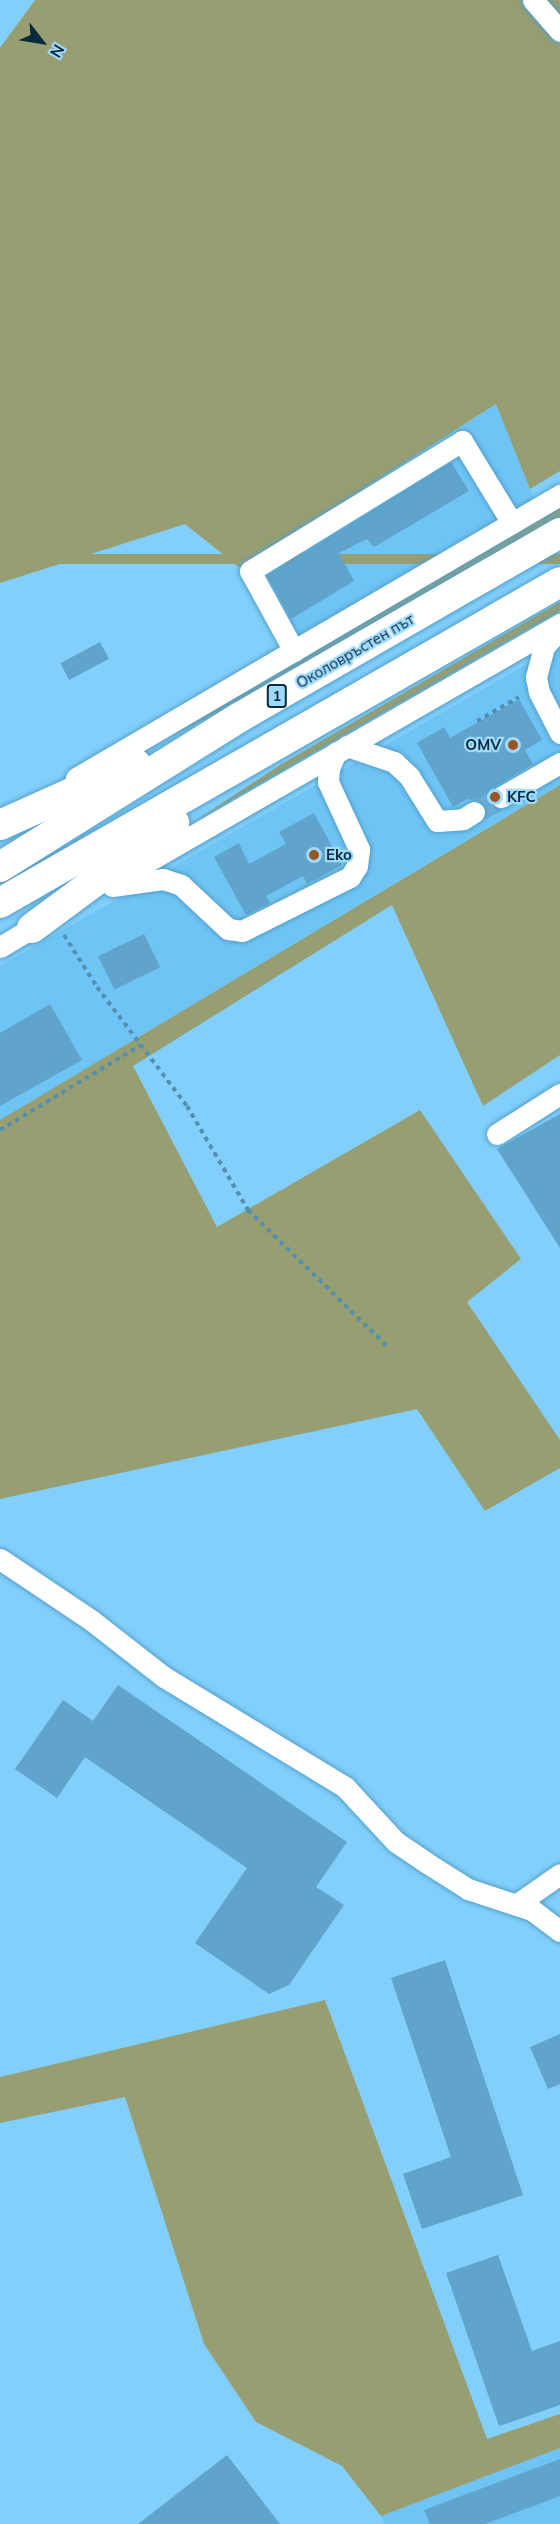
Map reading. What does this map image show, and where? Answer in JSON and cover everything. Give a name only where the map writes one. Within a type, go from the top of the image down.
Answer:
[{"type":"highway","name":"Околовръстен път","points":[[0,867],[240,717],[560,533]]},
{"type":"highway","points":[[0,903],[560,582]]},
{"type":"highway","points":[[0,823],[240,717]]},
{"type":"highway","points":[[42,922],[283,741]]},
{"type":"street","points":[[533,0],[560,31]]},
{"type":"street","points":[[294,651],[250,571],[462,441],[512,523]]},
{"type":"street","points":[[0,823],[560,495]]},
{"type":"street","points":[[0,947],[560,624]]},
{"type":"street","points":[[560,629],[544,647],[536,677],[539,692],[560,733]]},
{"type":"street","points":[[342,749],[394,762],[409,776],[437,821],[463,819],[474,812]]},
{"type":"street","points":[[103,888],[162,879],[180,885],[228,929],[242,931],[350,877],[357,866],[359,849],[328,782],[328,768],[342,749]]},
{"type":"street","points":[[501,797],[560,763]]},
{"type":"street","points":[[497,1134],[560,1094]]},
{"type":"street","points":[[0,1558],[92,1620],[164,1677],[345,1787],[396,1842],[427,1863],[468,1889],[517,1904],[560,1931]]},
{"type":"street","points":[[517,1904],[560,1874]]},
{"type":"path","points":[[477,721],[519,697]]},
{"type":"path","points":[[42,922],[97,987],[187,1106],[248,1210],[387,1346]]},
{"type":"path","points":[[0,1130],[141,1045]]},
{"type":"shaded area","points":[[496,404],[535,502],[286,645],[240,568],[296,537]]},
{"type":"shaded area","points":[[560,645],[560,785],[0,1120],[0,966]]},
{"type":"shaded area","points":[[560,2448],[560,2524],[384,2524],[381,2516]]},
{"type":"green space","points":[[35,0],[560,0],[560,471],[530,489],[496,404],[240,568],[185,524],[0,583],[0,48]]},
{"type":"green space","points":[[560,507],[560,516],[253,694],[158,743]]},
{"type":"green space","points":[[0,554],[560,554],[560,564],[0,564]]},
{"type":"green space","points":[[560,602],[560,611],[195,821],[280,765]]},
{"type":"green space","points":[[560,785],[560,1055],[483,1106],[392,905],[133,1066],[217,1227],[420,1110],[521,1259],[467,1302],[560,1440],[560,1468],[485,1511],[417,1409],[0,1499],[0,1120]]},
{"type":"green space","points":[[325,2000],[487,2439],[560,2414],[560,2448],[381,2516],[342,2466],[256,2422],[204,2344],[125,2097],[0,2123],[0,2077]]},
{"type":"building","points":[[451,462],[469,491],[374,547],[367,539],[339,553],[354,581],[291,619],[267,576]]},
{"type":"building","points":[[100,642],[109,659],[69,680],[60,663]]},
{"type":"building","points":[[519,699],[542,740],[525,750],[533,764],[490,790],[490,804],[502,810],[482,821],[487,811],[479,800],[467,799],[453,807],[417,743],[444,727],[450,738]]},
{"type":"building","points":[[314,813],[342,865],[307,884],[303,876],[266,896],[270,903],[246,915],[214,857],[239,843],[249,864],[286,844],[279,832]]},
{"type":"building","points":[[144,934],[160,967],[114,990],[98,956]]},
{"type":"building","points":[[50,1004],[82,1060],[0,1106],[0,1033]]},
{"type":"building","points":[[560,1114],[560,1248],[497,1149]]},
{"type":"building","points":[[118,1685],[347,1842],[316,1887],[344,1905],[289,1985],[269,1994],[195,1943],[247,1868],[85,1757],[57,1798],[15,1769],[63,1700],[93,1721]]},
{"type":"building","points":[[445,1960],[523,2195],[422,2229],[403,2174],[451,2157],[391,1978]]},
{"type":"building","points":[[560,2034],[560,2084],[548,2089],[530,2047]]},
{"type":"building","points":[[498,2255],[532,2351],[560,2341],[560,2405],[499,2426],[446,2273]]},
{"type":"building","points":[[227,2455],[280,2524],[138,2524]]},
{"type":"building","points":[[560,2459],[560,2496],[485,2524],[430,2524],[424,2510]]},
{"type":"tunnel","points":[[474,812],[501,797]]},
{"type":"place","name":"OMV","points":[[513,745]]},
{"type":"place","name":"KFC","points":[[495,797]]},
{"type":"place","name":"Eko","points":[[314,855]]}]
